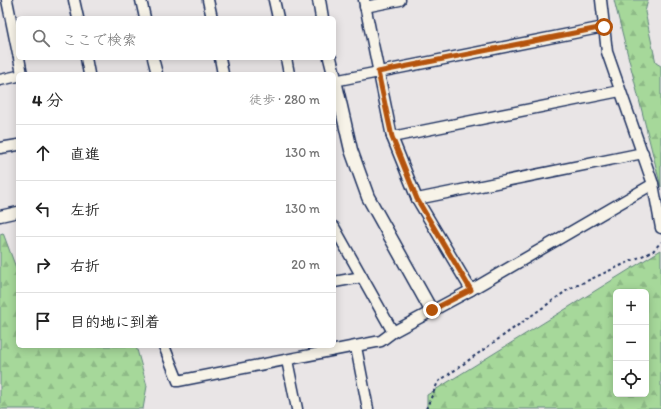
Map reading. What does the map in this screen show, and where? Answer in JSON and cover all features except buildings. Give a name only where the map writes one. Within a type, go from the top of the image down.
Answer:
[{"type":"street","points":[[7,0],[5,12],[16,48]]},
{"type":"street","points":[[74,0],[78,16]]},
{"type":"street","points":[[142,0],[145,16]]},
{"type":"street","points":[[208,0],[212,16]]},
{"type":"street","points":[[274,0],[278,16]]},
{"type":"street","points":[[319,0],[322,16]]},
{"type":"street","points":[[400,0],[364,3],[392,137],[417,199],[471,290]]},
{"type":"street","points":[[601,0],[607,52],[653,184],[661,228]]},
{"type":"street","points":[[336,78],[378,72],[604,27]]},
{"type":"street","points":[[19,60],[22,72]]},
{"type":"street","points":[[86,60],[89,72]]},
{"type":"street","points":[[153,60],[156,72]]},
{"type":"street","points":[[220,60],[223,72]]},
{"type":"street","points":[[286,60],[289,72]]},
{"type":"street","points":[[330,60],[333,72]]},
{"type":"street","points":[[0,80],[16,76]]},
{"type":"street","points":[[336,86],[351,150],[368,197],[432,310]]},
{"type":"street","points":[[392,137],[620,90]]},
{"type":"street","points":[[0,148],[16,145]]},
{"type":"street","points":[[417,199],[643,153]]},
{"type":"street","points":[[165,348],[178,381],[381,341],[393,332],[471,290],[653,184]]},
{"type":"street","points":[[0,216],[16,212]]},
{"type":"street","points":[[336,231],[393,332]]},
{"type":"street","points":[[336,282],[362,277]]},
{"type":"street","points":[[356,347],[368,409]]},
{"type":"street","points":[[287,360],[297,409]]},
{"type":"path","points":[[426,409],[438,382],[569,289],[653,251],[661,242]]},
{"type":"green space","points":[[614,0],[648,0],[645,12],[656,63],[661,66],[661,187]]},
{"type":"green space","points":[[3,233],[16,268],[16,348],[137,348],[147,386],[143,409],[0,409],[0,234]]},
{"type":"green space","points":[[661,250],[661,409],[427,409],[427,395]]},
{"type":"route","points":[[432,310],[471,290],[417,199],[392,137],[378,72],[604,27]]}]
